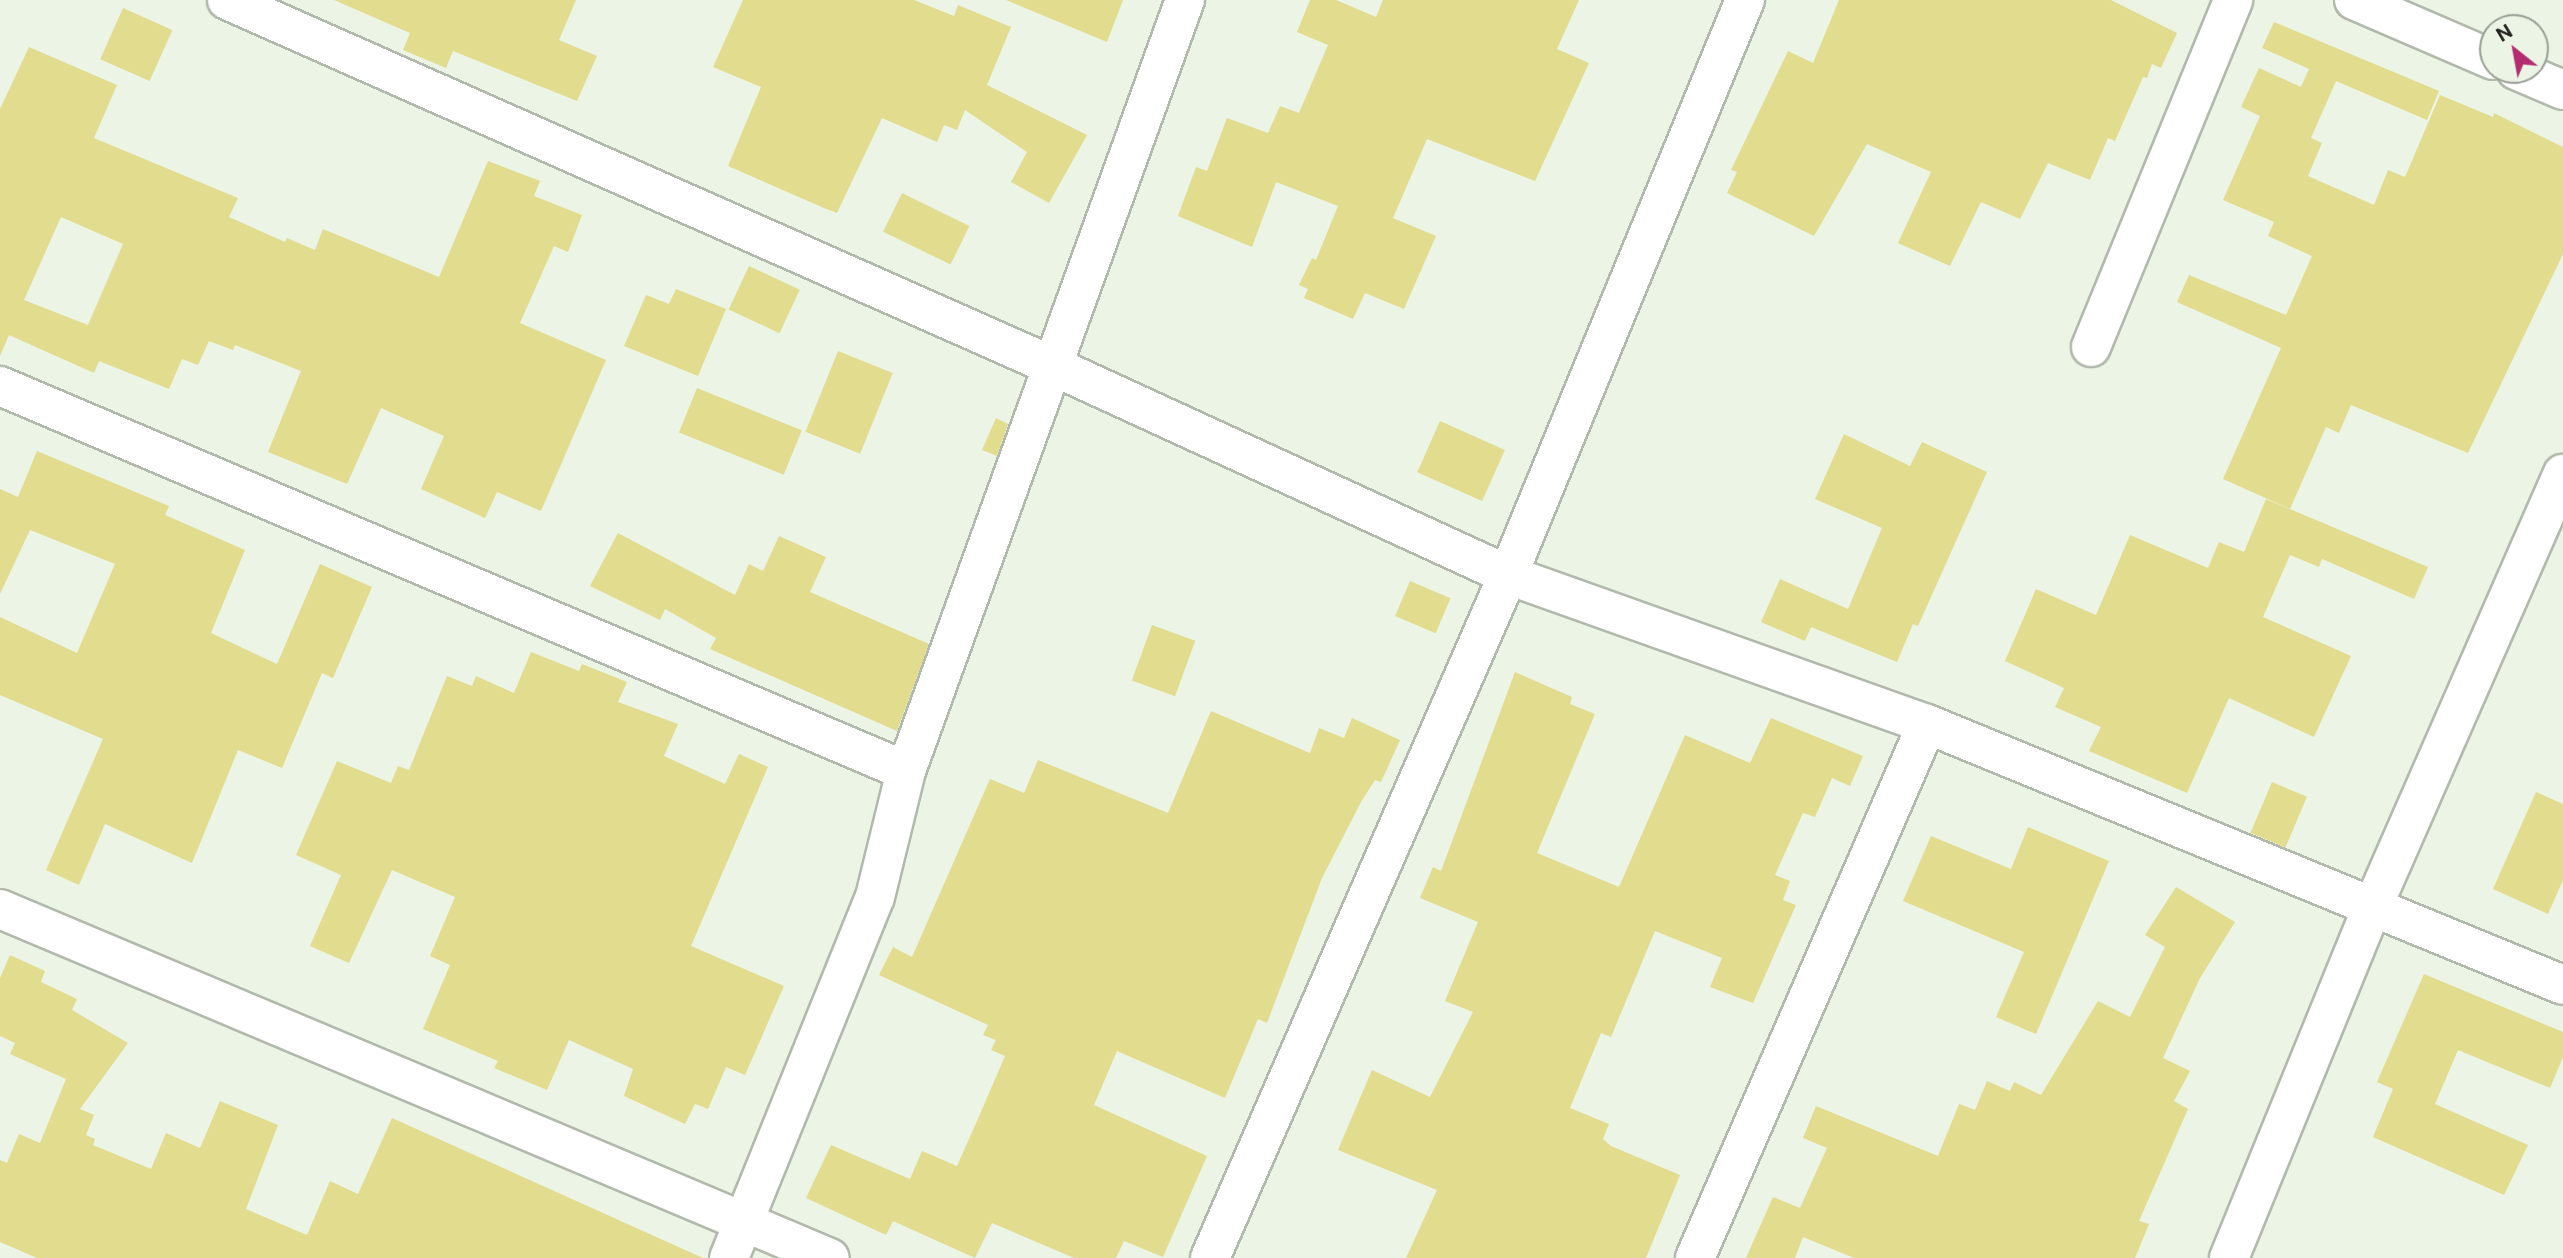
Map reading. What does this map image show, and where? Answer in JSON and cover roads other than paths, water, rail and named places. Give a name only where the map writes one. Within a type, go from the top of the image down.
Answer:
[{"type":"street","points":[[226,0],[1053,366],[1508,575],[1927,724],[2563,985]]},
{"type":"street","points":[[729,1258],[875,897],[906,771],[1185,0]]},
{"type":"street","points":[[1210,1258],[1508,575],[1745,0]]},
{"type":"street","points":[[2091,347],[2233,0]]},
{"type":"street","points":[[2354,0],[2479,54]]},
{"type":"street","points":[[0,386],[906,771]]},
{"type":"street","points":[[2229,1258],[2373,906],[2563,474]]},
{"type":"street","points":[[1695,1258],[1927,724]]},
{"type":"street","points":[[0,909],[830,1258]]}]
